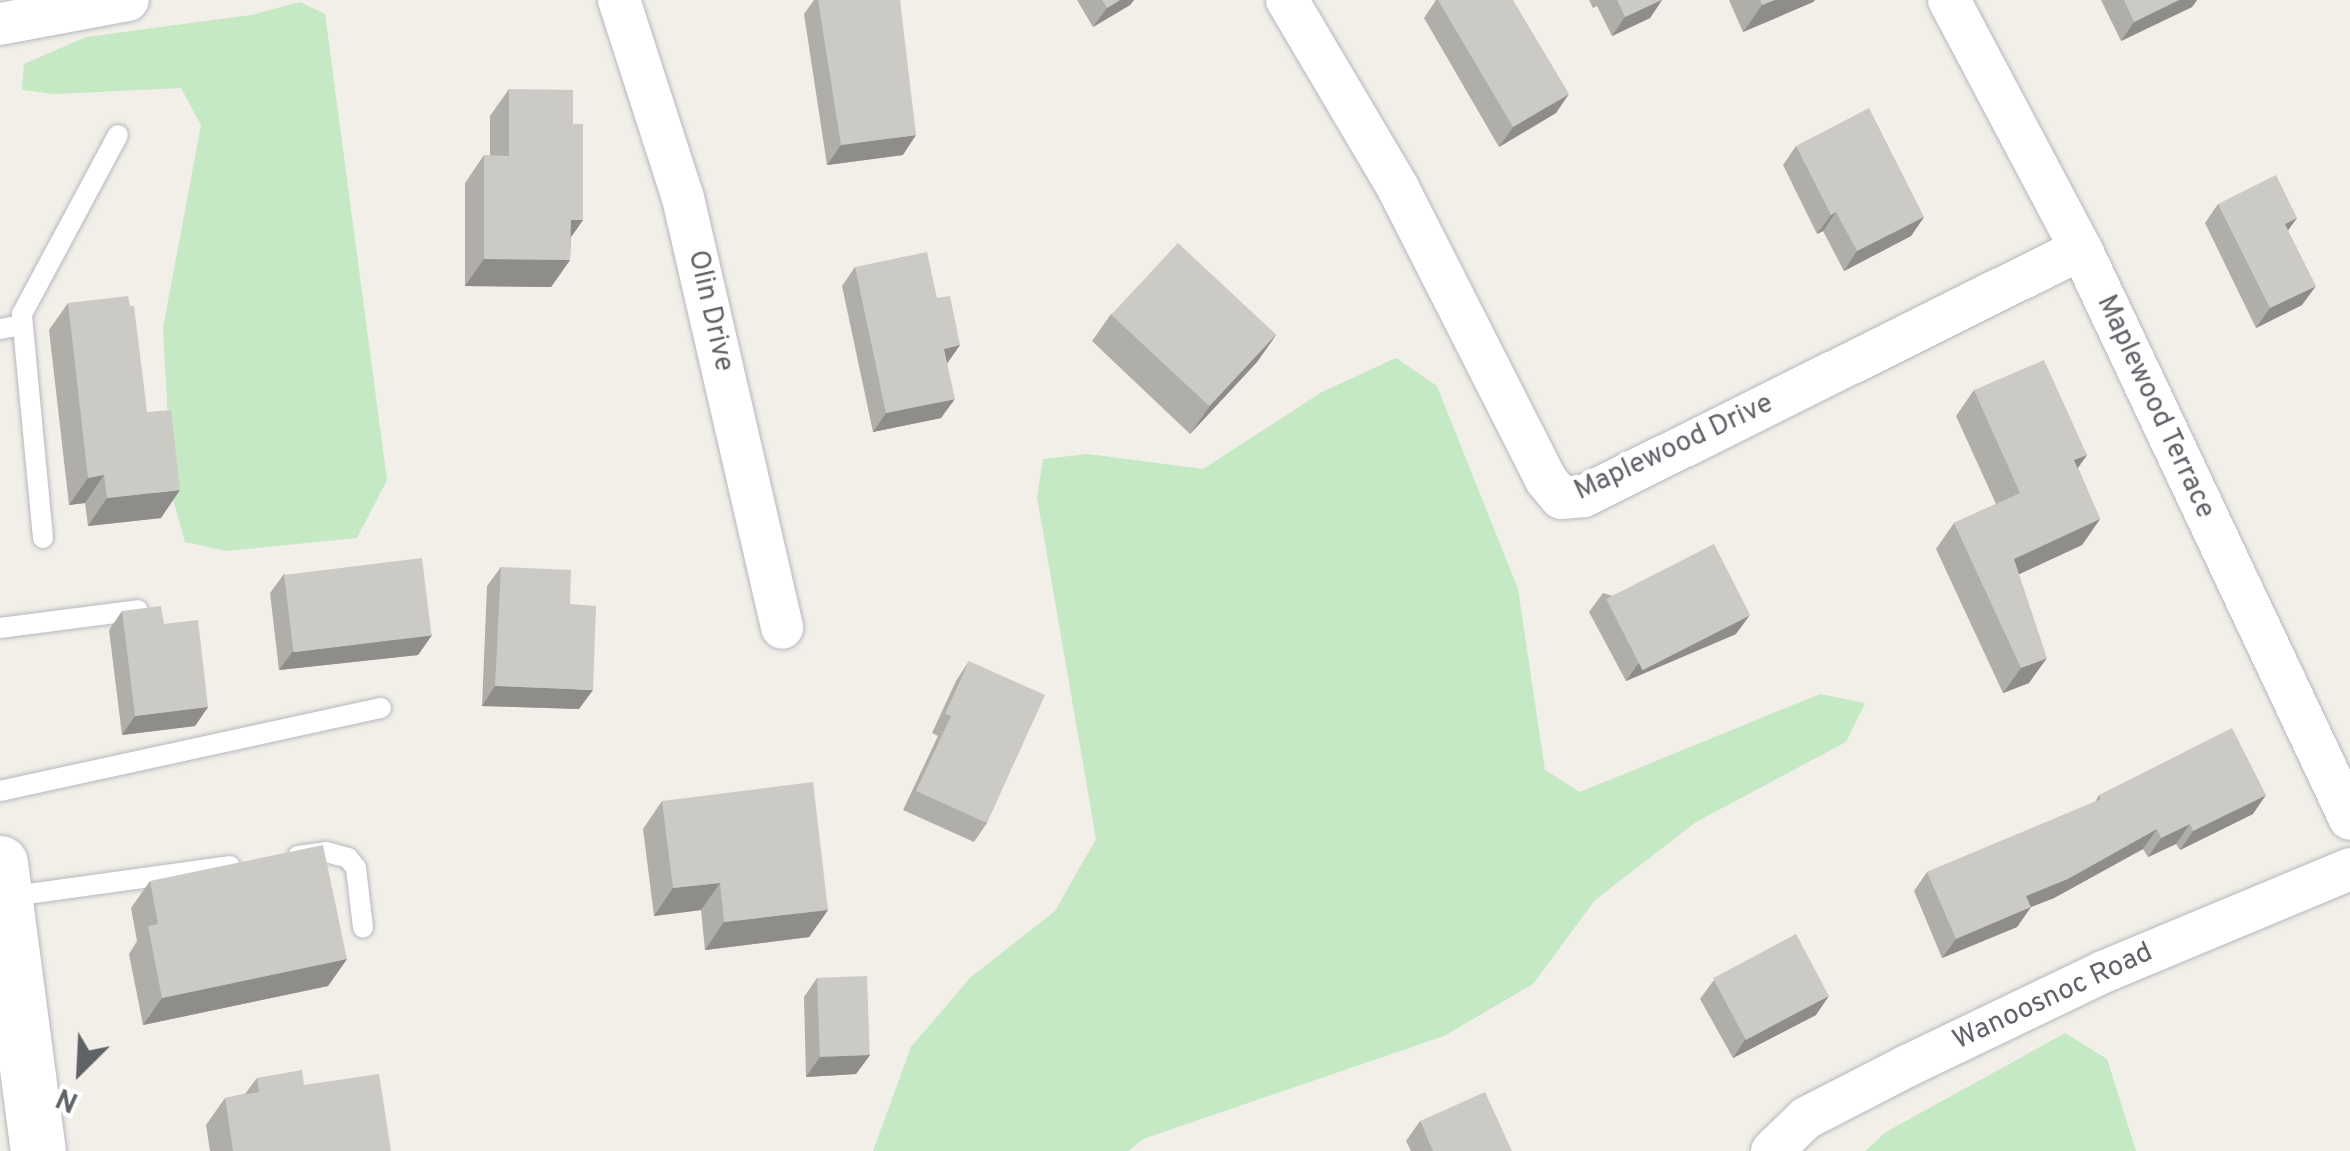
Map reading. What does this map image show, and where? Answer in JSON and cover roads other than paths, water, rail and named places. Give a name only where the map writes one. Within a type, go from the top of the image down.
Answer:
[{"type":"main road","points":[[2,880],[9,1006],[38,1151]]},
{"type":"street","points":[[0,24],[128,0]]},
{"type":"street","name":"Olin Drive","points":[[619,0],[690,227],[782,628]]},
{"type":"street","name":"Maplewood Drive","points":[[1287,0],[1398,188],[1546,480],[1561,498],[1584,496],[2081,249]]},
{"type":"street","name":"Maplewood Terrace","points":[[1949,0],[2081,249],[2350,819]]},
{"type":"street","name":"Wanoosnoc Road","points":[[1772,1151],[1806,1118],[1907,1066],[2103,972],[2350,869]]},
{"type":"lane","points":[[44,538],[22,326],[27,300],[118,135]]},
{"type":"lane","points":[[0,328],[22,326]]},
{"type":"lane","points":[[0,628],[138,610]]},
{"type":"lane","points":[[0,791],[381,708]]},
{"type":"lane","points":[[2,880],[260,862],[326,852],[348,858],[356,868],[363,928]]}]
